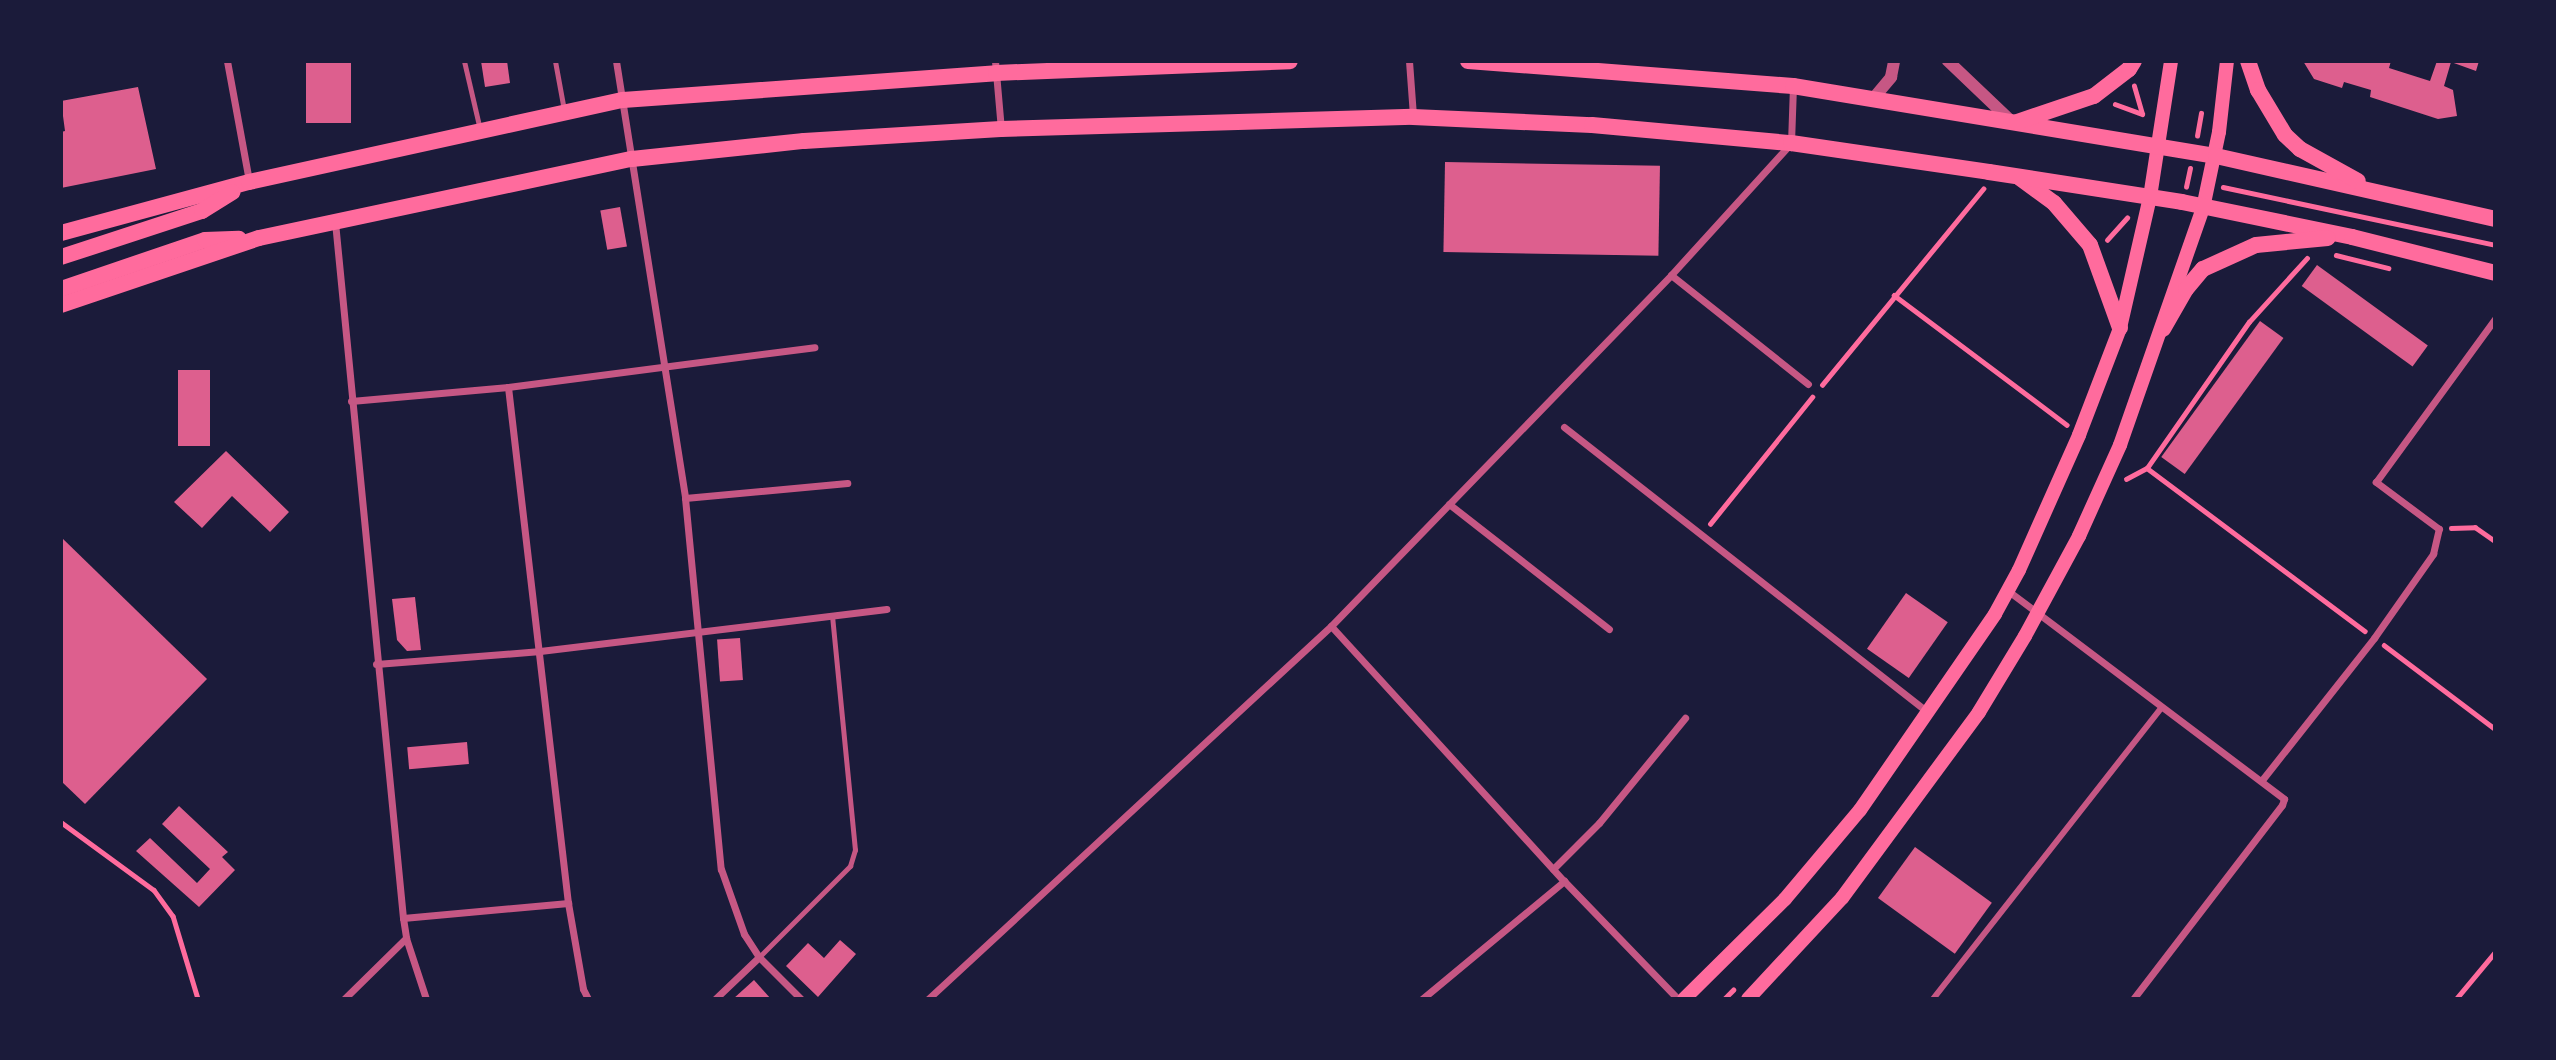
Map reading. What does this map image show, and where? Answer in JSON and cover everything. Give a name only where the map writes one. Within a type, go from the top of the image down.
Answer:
[{"type":"main road","points":[[61,233],[249,182],[622,100],[996,67],[1290,61]]},
{"type":"main road","points":[[1468,61],[1793,86],[2160,145],[2495,219]]},
{"type":"main road","points":[[1684,999],[1785,900],[1860,810],[1995,614],[2019,570],[2079,435],[2120,328],[2150,198],[2171,61]]},
{"type":"main road","points":[[1748,999],[1842,898],[1979,712],[2098,496],[2163,330],[2203,208],[2216,156],[2227,61]]},
{"type":"main road","points":[[2248,61],[2258,90],[2286,135],[2320,161],[2379,192]]},
{"type":"main road","points":[[2014,123],[2094,96],[2131,65]]},
{"type":"main road","points":[[61,305],[259,238],[632,159],[804,141],[1001,129],[1413,117],[1592,125],[1791,143],[2150,198],[2352,237],[2495,273]]},
{"type":"main road","points":[[2018,176],[2054,203],[2095,254],[2120,328]]},
{"type":"main road","points":[[61,257],[202,211],[249,182]]},
{"type":"main road","points":[[2163,330],[2186,289],[2203,269],[2273,242],[2352,237]]},
{"type":"main road","points":[[61,289],[205,240],[259,238]]},
{"type":"street","points":[[227,61],[249,182]]},
{"type":"street","points":[[616,61],[685,498],[721,869],[744,933],[759,957],[801,999]]},
{"type":"street","points":[[1409,61],[1413,117]]},
{"type":"street","points":[[1872,100],[1891,77],[1894,61]]},
{"type":"street","points":[[1948,61],[2014,123]]},
{"type":"street","points":[[996,67],[1001,129]]},
{"type":"street","points":[[928,999],[1331,625],[1671,275],[1791,143],[1793,86]]},
{"type":"street","points":[[335,222],[376,664],[403,918],[406,938],[426,999]]},
{"type":"street","points":[[1671,275],[1808,384]]},
{"type":"street","points":[[2262,780],[2374,638],[2433,554],[2439,529],[2376,482],[2495,319]]},
{"type":"street","points":[[351,401],[508,387],[814,347]]},
{"type":"street","points":[[508,387],[568,903],[583,989],[588,999]]},
{"type":"street","points":[[1564,426],[1929,713]]},
{"type":"street","points":[[685,498],[847,483]]},
{"type":"street","points":[[1449,504],[1609,629]]},
{"type":"street","points":[[2006,590],[2284,799],[2282,806],[2133,999]]},
{"type":"street","points":[[376,664],[540,651],[886,609]]},
{"type":"street","points":[[1331,625],[1564,881],[1678,999]]},
{"type":"street","points":[[1933,999],[2162,706]]},
{"type":"street","points":[[1553,869],[1599,823],[1685,718]]},
{"type":"street","points":[[1422,999],[1564,881]]},
{"type":"street","points":[[403,918],[568,903]]},
{"type":"street","points":[[344,999],[406,938]]},
{"type":"street","points":[[715,999],[759,957]]},
{"type":"lane","points":[[464,61],[480,131]]},
{"type":"lane","points":[[555,61],[564,113]]},
{"type":"lane","points":[[759,957],[850,866],[855,850],[832,615]]},
{"type":"path","points":[[2094,96],[2142,114],[2131,65]]},
{"type":"path","points":[[1701,535],[1894,295],[1984,188],[1989,172]]},
{"type":"path","points":[[2188,178],[2495,245]]},
{"type":"path","points":[[2095,254],[2129,216]]},
{"type":"path","points":[[2122,488],[2127,476],[2147,468],[2249,322],[2314,250]]},
{"type":"path","points":[[2327,253],[2391,269]]},
{"type":"path","points":[[1894,295],[2079,435]]},
{"type":"path","points":[[2147,468],[2495,729]]},
{"type":"path","points":[[2439,529],[2475,527],[2495,541]]},
{"type":"path","points":[[61,822],[123,865],[160,899],[173,916],[198,999]]},
{"type":"path","points":[[2456,999],[2495,951]]},
{"type":"building","points":[[306,61],[351,61],[351,123],[306,123]]},
{"type":"building","points":[[481,61],[507,61],[510,83],[485,87]]},
{"type":"building","points":[[2303,61],[2391,61],[2389,68],[2430,81],[2437,61],[2479,61],[2476,71],[2451,62],[2444,86],[2453,90],[2457,116],[2438,119],[2370,97],[2371,90],[2344,82],[2342,88],[2314,79]]},
{"type":"building","points":[[138,87],[156,169],[61,188],[61,132],[65,131],[61,101]]},
{"type":"building","points":[[1445,162],[1660,166],[1658,256],[1443,252]]},
{"type":"building","points":[[620,207],[627,246],[607,250],[600,210]]},
{"type":"building","points":[[2317,265],[2428,346],[2413,367],[2302,286]]},
{"type":"building","points":[[2260,321],[2283,338],[2185,474],[2161,457]]},
{"type":"building","points":[[178,370],[210,370],[210,446],[178,446]]},
{"type":"building","points":[[226,451],[289,512],[270,532],[232,496],[202,528],[174,502]]},
{"type":"building","points":[[61,537],[207,679],[85,804],[61,781]]},
{"type":"building","points":[[1906,593],[1948,622],[1909,678],[1867,649]]},
{"type":"building","points":[[415,597],[421,650],[407,651],[397,640],[392,599]]},
{"type":"building","points":[[740,638],[743,680],[720,682],[717,640]]},
{"type":"building","points":[[467,742],[469,764],[409,769],[407,747]]},
{"type":"building","points":[[179,806],[228,852],[222,857],[235,870],[199,907],[136,851],[150,838],[197,883],[210,869],[162,824]]},
{"type":"building","points":[[1915,847],[1992,903],[1955,954],[1878,898]]},
{"type":"building","points":[[840,940],[856,954],[818,997],[786,966],[808,943],[824,958]]},
{"type":"building","points":[[754,980],[771,999],[733,999]]}]
